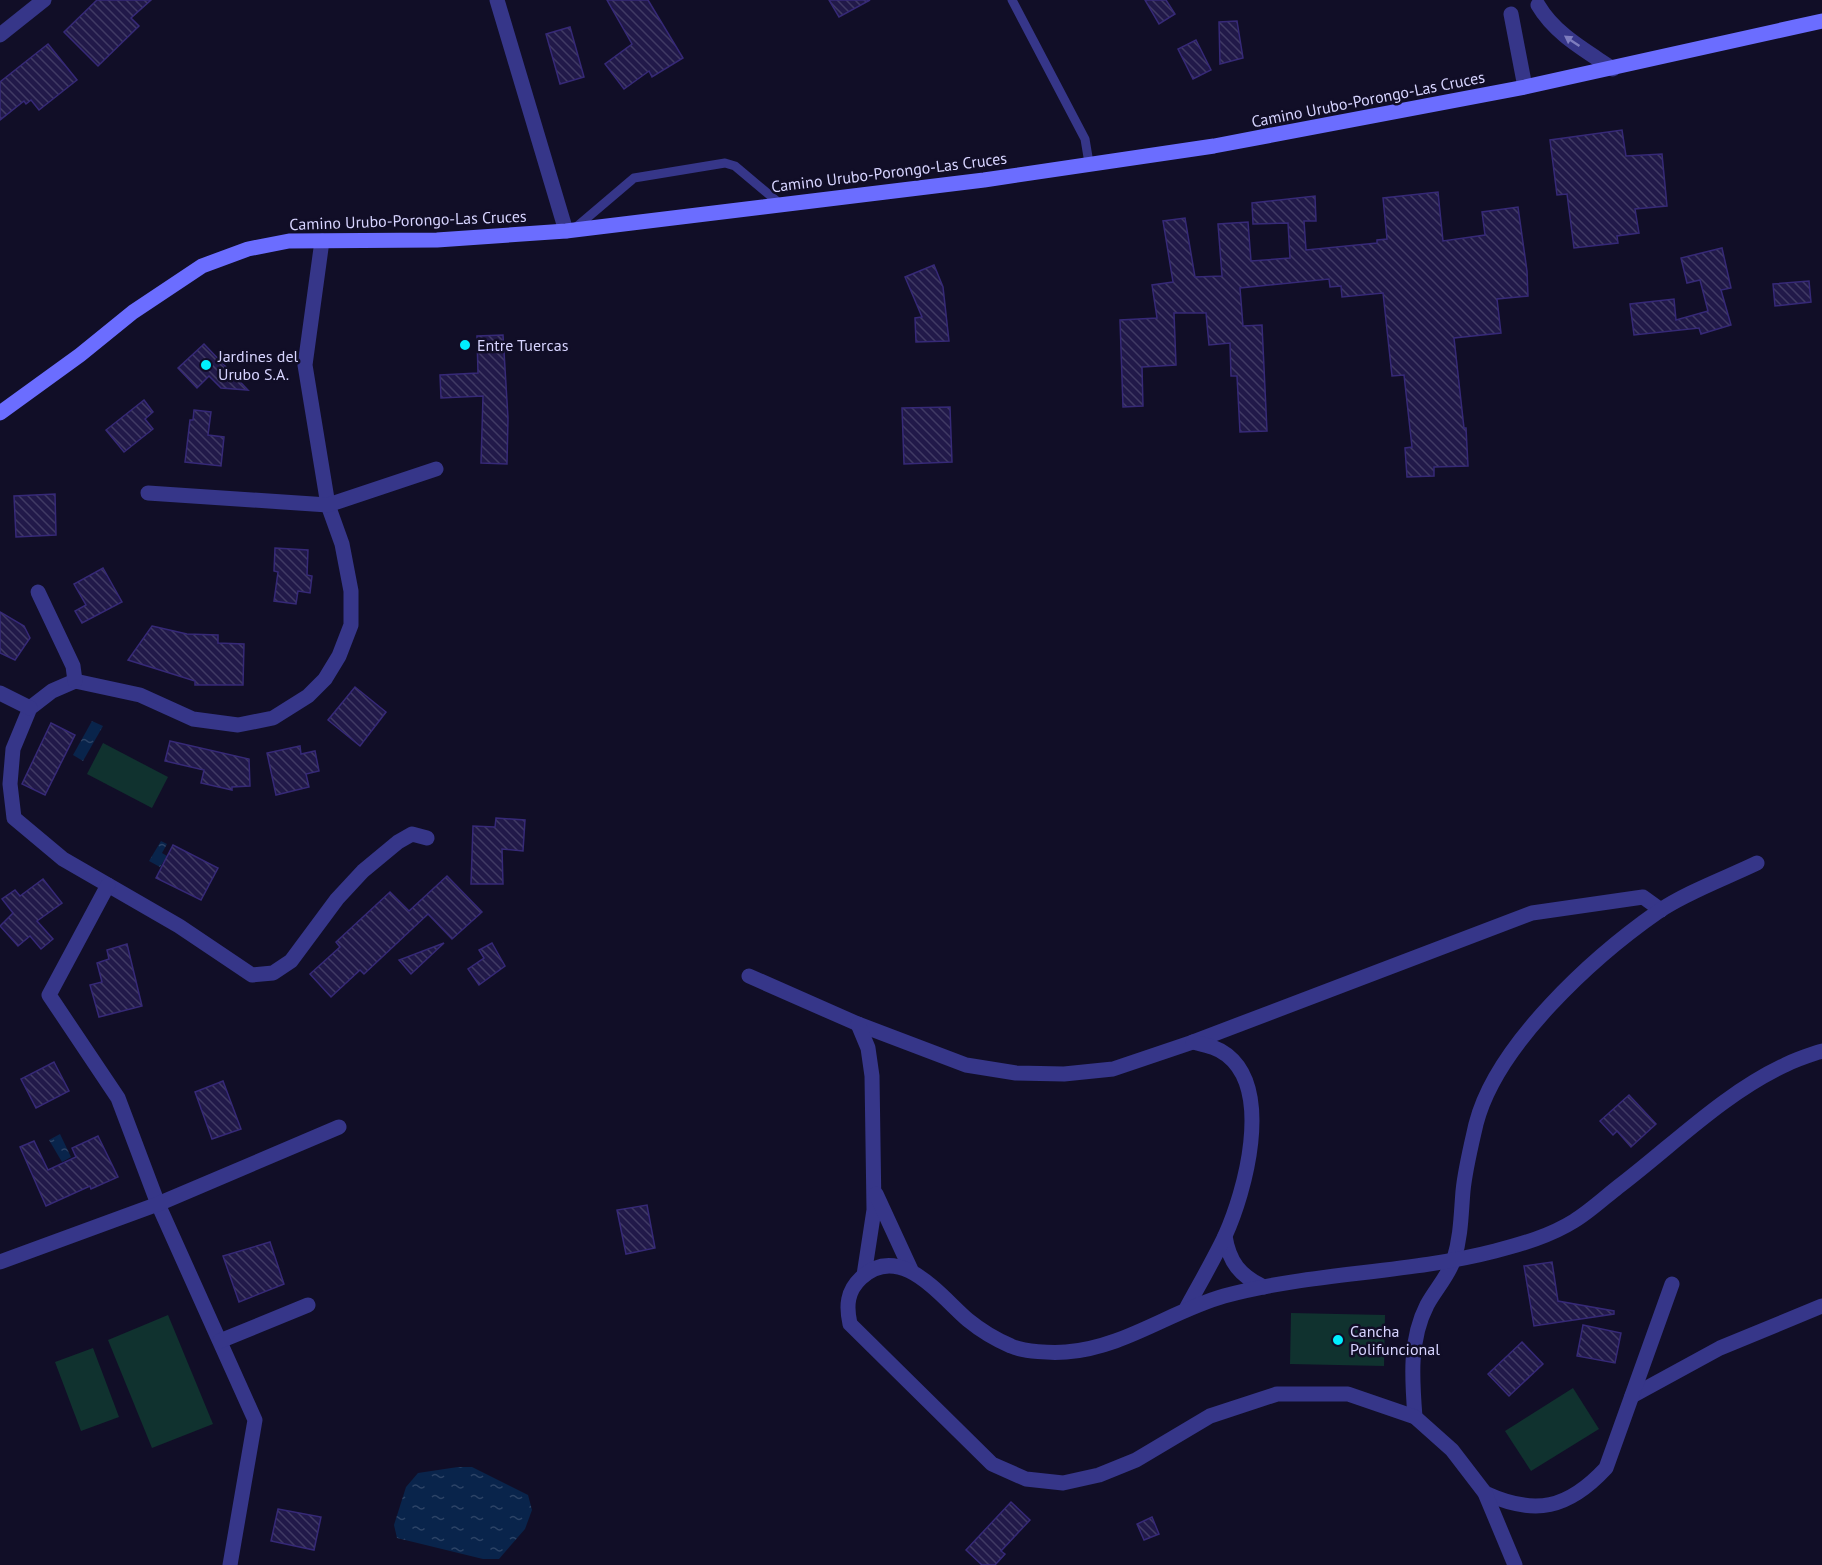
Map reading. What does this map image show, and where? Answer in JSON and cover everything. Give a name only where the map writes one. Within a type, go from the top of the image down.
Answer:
[{"type":"main road","name":"Camino Urubo-Porongo-Las Cruces","points":[[0,414],[80,355],[133,312],[202,266],[248,249],[289,241],[437,240],[570,230],[973,181],[1214,146],[1526,87],[1822,21]]},
{"type":"street","points":[[0,35],[45,0]]},
{"type":"street","points":[[497,0],[570,230]]},
{"type":"street","points":[[1538,5],[1548,22],[1613,69]]},
{"type":"street","points":[[1508,6],[1526,87]]},
{"type":"street","points":[[322,241],[305,365],[328,505],[342,544],[351,591],[351,625],[339,656],[325,679],[309,696],[273,718],[238,725],[193,719],[140,695],[75,681],[52,691],[30,708],[13,749],[7,819],[63,859],[179,926],[252,975],[273,973],[291,960],[337,899],[363,871],[398,842],[412,834],[427,838]]},
{"type":"street","points":[[148,494],[328,505],[436,469]]},
{"type":"street","points":[[38,592],[73,666],[75,681]]},
{"type":"street","points":[[0,693],[30,708]]},
{"type":"street","points":[[1415,1417],[1412,1380],[1415,1341],[1426,1307],[1454,1262],[1461,1229],[1463,1189],[1476,1122],[1500,1069],[1539,1016],[1611,948],[1661,910],[1757,863]]},
{"type":"street","points":[[108,885],[49,995],[118,1098],[158,1204],[255,1420],[230,1565]]},
{"type":"street","points":[[749,976],[858,1024],[966,1065],[1016,1073],[1064,1074],[1113,1069],[1193,1042],[1532,913],[1643,897],[1661,910]]},
{"type":"street","points":[[858,1024],[868,1048],[872,1076],[874,1210],[864,1275]]},
{"type":"street","points":[[1186,1309],[1225,1236],[1242,1188],[1253,1134],[1247,1087],[1240,1070],[1228,1055],[1211,1046],[1193,1042]]},
{"type":"street","points":[[1515,1565],[1485,1493],[1452,1450],[1415,1417],[1348,1394],[1277,1394],[1210,1416],[1136,1460],[1099,1475],[1063,1483],[1026,1479],[992,1464],[850,1324],[848,1297],[854,1285],[864,1275],[876,1269],[890,1267],[911,1270],[928,1281],[969,1322],[1013,1347],[1066,1352],[1118,1341],[1186,1309],[1264,1287],[1454,1262],[1528,1242],[1573,1222],[1719,1106],[1785,1065],[1822,1051]]},
{"type":"street","points":[[0,1262],[158,1204],[339,1127]]},
{"type":"street","points":[[874,1188],[911,1270]]},
{"type":"street","points":[[1225,1236],[1228,1253],[1236,1268],[1249,1280],[1264,1287]]},
{"type":"street","points":[[1485,1493],[1509,1504],[1537,1507],[1564,1502],[1587,1488],[1606,1468],[1672,1284]]},
{"type":"street","points":[[220,1341],[309,1305]]},
{"type":"street","points":[[1632,1396],[1720,1348],[1822,1306]]},
{"type":"lane","points":[[1012,0],[1085,139],[1089,163]]},
{"type":"lane","points":[[570,230],[634,178],[725,163],[735,166],[779,203]]},
{"type":"green space","points":[[103,743],[168,777],[152,808],[87,774]]},
{"type":"green space","name":"Cancha Polifuncional","points":[[1291,1313],[1385,1315],[1384,1366],[1290,1364]]},
{"type":"green space","points":[[168,1315],[213,1424],[152,1448],[108,1340]]},
{"type":"green space","points":[[93,1348],[119,1417],[81,1431],[55,1362]]},
{"type":"green space","points":[[1573,1388],[1599,1429],[1531,1471],[1505,1431]]},
{"type":"water","points":[[92,721],[103,726],[83,761],[73,755]]},
{"type":"water","points":[[161,841],[167,844],[162,853],[167,856],[160,867],[149,861]]},
{"type":"water","points":[[60,1134],[71,1157],[62,1162],[49,1140]]},
{"type":"water","points":[[472,1467],[528,1495],[532,1510],[525,1529],[499,1559],[483,1559],[397,1538],[394,1525],[406,1487],[418,1473]]},
{"type":"building","points":[[97,0],[151,0],[131,18],[139,26],[98,66],[64,32]]},
{"type":"building","points":[[607,0],[648,0],[683,58],[652,77],[649,71],[624,89],[605,64],[632,44]]},
{"type":"building","points":[[829,0],[870,0],[839,17]]},
{"type":"building","points":[[1145,0],[1166,0],[1175,14],[1159,24]]},
{"type":"building","points":[[1237,21],[1243,58],[1220,64],[1219,22]]},
{"type":"building","points":[[570,27],[584,77],[560,84],[546,34]]},
{"type":"building","points":[[1196,40],[1211,70],[1193,79],[1178,49]]},
{"type":"building","points":[[48,44],[77,80],[39,110],[31,100],[26,104],[24,101],[0,120],[0,82]]},
{"type":"building","points":[[1622,130],[1626,156],[1662,154],[1667,206],[1635,209],[1639,233],[1617,236],[1618,243],[1574,248],[1567,194],[1557,195],[1550,140]]},
{"type":"building","points":[[1438,192],[1443,241],[1485,235],[1482,212],[1518,207],[1527,271],[1528,296],[1497,299],[1501,333],[1454,338],[1464,428],[1466,428],[1468,466],[1434,467],[1434,476],[1407,477],[1405,448],[1412,447],[1404,375],[1392,376],[1383,293],[1342,297],[1341,286],[1330,287],[1329,279],[1240,288],[1243,326],[1262,325],[1267,431],[1240,432],[1237,376],[1231,376],[1230,343],[1209,345],[1206,313],[1174,313],[1176,365],[1142,367],[1143,406],[1123,407],[1120,320],[1157,318],[1152,285],[1173,282],[1163,221],[1185,218],[1195,277],[1222,276],[1218,224],[1248,222],[1251,261],[1290,258],[1288,223],[1253,224],[1252,203],[1315,196],[1316,221],[1304,221],[1306,250],[1377,243],[1377,240],[1387,239],[1383,198]]},
{"type":"building","points":[[1722,248],[1731,288],[1721,290],[1731,325],[1701,334],[1699,328],[1634,335],[1630,304],[1674,299],[1676,320],[1708,311],[1700,280],[1687,283],[1681,258]]},
{"type":"building","points":[[934,265],[943,287],[949,341],[916,342],[915,318],[922,317],[905,277]]},
{"type":"building","points":[[1809,281],[1811,302],[1775,306],[1773,284]]},
{"type":"building","points":[[503,335],[508,418],[507,464],[481,463],[483,396],[441,398],[440,375],[478,373],[477,336]]},
{"type":"building","points":[[204,344],[248,390],[221,388],[209,376],[197,388],[178,368]]},
{"type":"building","points":[[144,400],[153,412],[145,419],[153,429],[124,452],[106,430]]},
{"type":"building","points":[[950,407],[952,462],[904,464],[902,408]]},
{"type":"building","points":[[194,410],[211,412],[208,435],[224,437],[221,466],[185,462],[190,420],[193,420]]},
{"type":"building","points":[[55,494],[56,535],[16,537],[14,496]]},
{"type":"building","points":[[275,548],[308,550],[307,575],[312,576],[310,593],[298,591],[296,604],[274,601],[278,572],[274,571]]},
{"type":"building","points":[[103,568],[122,602],[82,623],[75,611],[86,605],[74,584]]},
{"type":"building","points":[[0,612],[24,626],[30,638],[15,660],[0,653]]},
{"type":"building","points":[[152,626],[187,634],[218,635],[218,643],[244,644],[243,685],[195,685],[195,681],[128,660]]},
{"type":"building","points":[[355,687],[386,712],[360,746],[328,720]]},
{"type":"building","points":[[51,723],[75,735],[45,795],[22,784]]},
{"type":"building","points":[[170,741],[249,759],[250,786],[232,787],[232,790],[201,783],[204,770],[165,761]]},
{"type":"building","points":[[300,746],[301,754],[315,751],[319,771],[306,774],[309,787],[276,795],[267,753]]},
{"type":"building","points":[[496,818],[525,820],[523,851],[502,849],[503,884],[471,884],[473,826],[495,827]]},
{"type":"building","points":[[173,845],[218,868],[201,900],[156,878]]},
{"type":"building","points":[[447,876],[482,912],[452,939],[428,914],[364,974],[360,970],[331,997],[310,974],[340,947],[336,942],[390,892],[409,911]]},
{"type":"building","points":[[43,879],[62,903],[37,921],[53,939],[41,949],[30,936],[18,946],[0,926],[13,913],[2,899],[15,890],[20,896]]},
{"type":"building","points":[[444,943],[411,974],[399,960]]},
{"type":"building","points":[[492,943],[505,966],[479,985],[468,969],[484,958],[479,950]]},
{"type":"building","points":[[127,944],[142,1006],[99,1017],[90,985],[102,982],[97,963],[109,959],[107,950]]},
{"type":"building","points":[[54,1062],[69,1091],[36,1108],[21,1079]]},
{"type":"building","points":[[223,1081],[241,1129],[212,1139],[195,1092]]},
{"type":"building","points":[[1629,1095],[1656,1124],[1631,1147],[1617,1131],[1613,1135],[1600,1121]]},
{"type":"building","points":[[98,1136],[118,1177],[91,1189],[90,1186],[46,1206],[20,1147],[34,1141],[48,1170],[76,1157],[72,1148]]},
{"type":"building","points":[[647,1205],[655,1248],[626,1254],[617,1210]]},
{"type":"building","points":[[270,1242],[284,1284],[239,1302],[223,1256]]},
{"type":"building","points":[[1552,1262],[1558,1301],[1614,1311],[1614,1314],[1534,1326],[1524,1266]]},
{"type":"building","points":[[1583,1325],[1621,1333],[1615,1363],[1577,1356]]},
{"type":"building","points":[[1522,1342],[1543,1364],[1509,1396],[1488,1374]]},
{"type":"building","points":[[1011,1502],[1030,1520],[1001,1551],[1005,1554],[995,1565],[982,1565],[966,1550]]},
{"type":"building","points":[[278,1509],[321,1517],[314,1550],[271,1541]]},
{"type":"building","points":[[1152,1517],[1159,1534],[1144,1540],[1137,1524]]},
{"type":"place","name":"Entre Tuercas","points":[[465,345]]},
{"type":"place","name":"Jardines del Urubo S.A.","points":[[206,365]]},
{"type":"place","name":"Cancha Polifuncional","points":[[1338,1340]]}]
